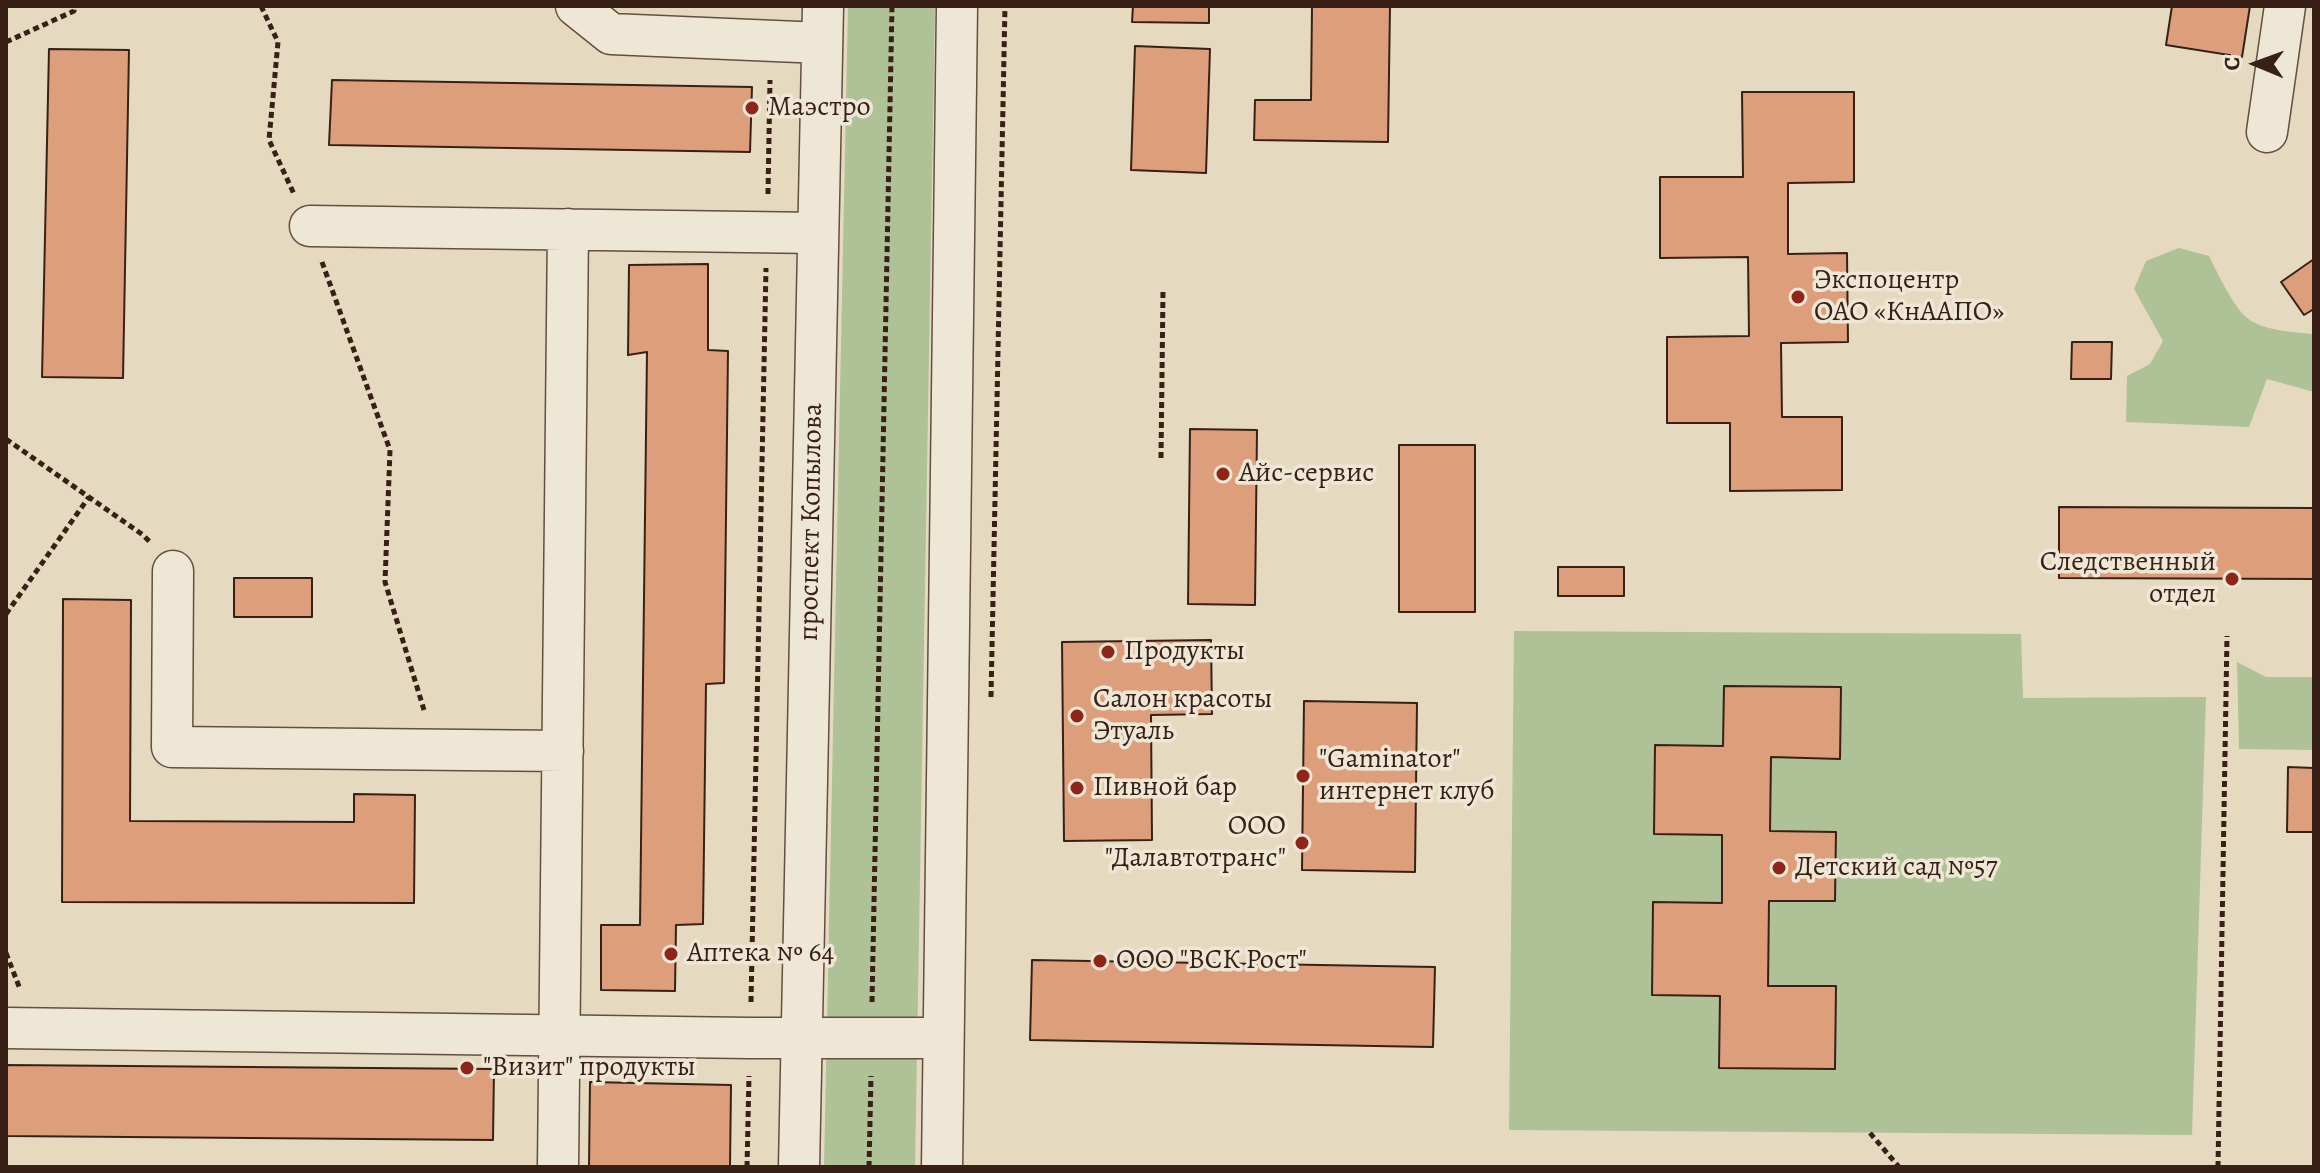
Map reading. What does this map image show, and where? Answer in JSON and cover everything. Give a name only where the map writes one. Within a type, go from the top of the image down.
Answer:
[{"type":"street","points":[[576,6],[611,34],[771,40],[823,24]]},
{"type":"street","points":[[942,1167],[957,6]]},
{"type":"street","points":[[2267,132],[2285,6]]},
{"type":"street","name":"проспект Копылова","points":[[799,1167],[823,24]]},
{"type":"street","points":[[310,226],[818,233]]},
{"type":"street","points":[[558,1167],[568,229]]},
{"type":"street","points":[[173,571],[172,747],[563,751]]},
{"type":"street","points":[[6,1028],[802,1039],[943,1038]]},
{"type":"path","points":[[6,42],[74,11],[74,6]]},
{"type":"path","points":[[261,6],[278,42],[269,140],[310,226],[390,450],[385,582],[436,750]]},
{"type":"path","points":[[869,1167],[892,6]]},
{"type":"path","points":[[990,708],[1005,6]]},
{"type":"path","points":[[747,1167],[771,40]]},
{"type":"path","points":[[1161,458],[1163,290]]},
{"type":"path","points":[[6,439],[143,535],[173,571]]},
{"type":"path","points":[[6,614],[90,497]]},
{"type":"path","points":[[2218,1167],[2227,636]]},
{"type":"path","points":[[1870,1133],[1899,1167]]},
{"type":"green space","points":[[848,6],[935,6],[915,1167],[824,1167]]},
{"type":"green space","points":[[2179,248],[2209,256],[2236,305],[2252,322],[2278,330],[2314,334],[2314,392],[2267,379],[2249,427],[2126,422],[2127,376],[2150,364],[2163,341],[2134,289],[2146,261]]},
{"type":"green space","points":[[1514,631],[2021,634],[2023,698],[2206,697],[2192,1135],[1509,1130]]},
{"type":"green space","points":[[2237,662],[2266,677],[2314,677],[2314,750],[2239,749]]},
{"type":"building","points":[[1133,6],[1209,6],[1209,23],[1132,22]]},
{"type":"building","points":[[1312,6],[1390,6],[1388,142],[1254,140],[1255,100],[1311,100]]},
{"type":"building","points":[[2172,6],[2250,6],[2242,57],[2166,45]]},
{"type":"building","points":[[1135,46],[1210,49],[1206,173],[1131,170]]},
{"type":"building","points":[[49,49],[129,50],[123,378],[42,377]]},
{"type":"building","points":[[332,80],[752,87],[750,152],[329,145]]},
{"type":"building","name":"Экспоцентр ОАО «КнААПО»","points":[[1742,92],[1854,92],[1854,182],[1788,183],[1788,254],[1847,253],[1848,342],[1781,343],[1782,417],[1842,417],[1842,490],[1730,491],[1730,423],[1667,423],[1667,337],[1749,336],[1748,257],[1660,258],[1660,177],[1743,177]]},
{"type":"building","points":[[2314,259],[2314,309],[2304,315],[2281,282]]},
{"type":"building","points":[[708,264],[708,350],[728,351],[724,683],[706,684],[703,924],[676,925],[675,991],[601,990],[601,925],[640,925],[647,352],[628,355],[629,265]]},
{"type":"building","points":[[2072,342],[2112,342],[2111,379],[2071,379]]},
{"type":"building","name":"Айс-сервис","points":[[1190,429],[1257,430],[1255,605],[1188,604]]},
{"type":"building","points":[[1399,445],[1475,445],[1475,612],[1399,612]]},
{"type":"building","points":[[2059,507],[2314,508],[2314,579],[2059,578]]},
{"type":"building","points":[[1558,567],[1624,567],[1624,596],[1558,596]]},
{"type":"building","points":[[234,578],[312,578],[312,617],[234,617]]},
{"type":"building","points":[[63,599],[131,600],[130,821],[354,822],[354,794],[415,795],[414,903],[62,902]]},
{"type":"building","points":[[1211,640],[1212,714],[1151,715],[1152,840],[1064,841],[1062,642]]},
{"type":"building","name":"Детский сад №57","points":[[1724,686],[1841,687],[1840,759],[1771,757],[1770,831],[1836,832],[1835,901],[1769,901],[1768,986],[1836,986],[1835,1069],[1719,1068],[1720,996],[1652,995],[1653,902],[1722,903],[1722,835],[1654,834],[1655,745],[1723,746]]},
{"type":"building","points":[[1304,701],[1417,703],[1415,872],[1302,870]]},
{"type":"building","points":[[2288,767],[2314,768],[2314,832],[2287,832]]},
{"type":"building","points":[[1032,960],[1435,967],[1433,1047],[1030,1040]]},
{"type":"building","points":[[6,1065],[494,1069],[493,1140],[6,1136]]},
{"type":"building","points":[[590,1082],[731,1085],[730,1167],[589,1167]]},
{"type":"place","name":"Маэстро","points":[[752,108]]},
{"type":"place","name":"Экспоцентр ОАО «КнААПО»","points":[[1798,297]]},
{"type":"place","name":"Айс-сервис","points":[[1223,474]]},
{"type":"place","name":"Следственный отдел","points":[[2232,579]]},
{"type":"place","name":"Продукты","points":[[1108,652]]},
{"type":"place","name":"Салон красоты Этуаль","points":[[1077,716]]},
{"type":"place","name":"\"Gaminator\" интернет клуб","points":[[1303,776]]},
{"type":"place","name":"Пивной бар","points":[[1077,788]]},
{"type":"place","name":"ООО \"Далавтотранс\"","points":[[1302,843]]},
{"type":"place","name":"Детский сад №57","points":[[1779,868]]},
{"type":"place","name":"Аптека № 64","points":[[671,954]]},
{"type":"place","name":"ООО \"ВСК Рост\"","points":[[1100,961]]},
{"type":"place","name":"\"Визит\" продукты","points":[[467,1068]]}]
